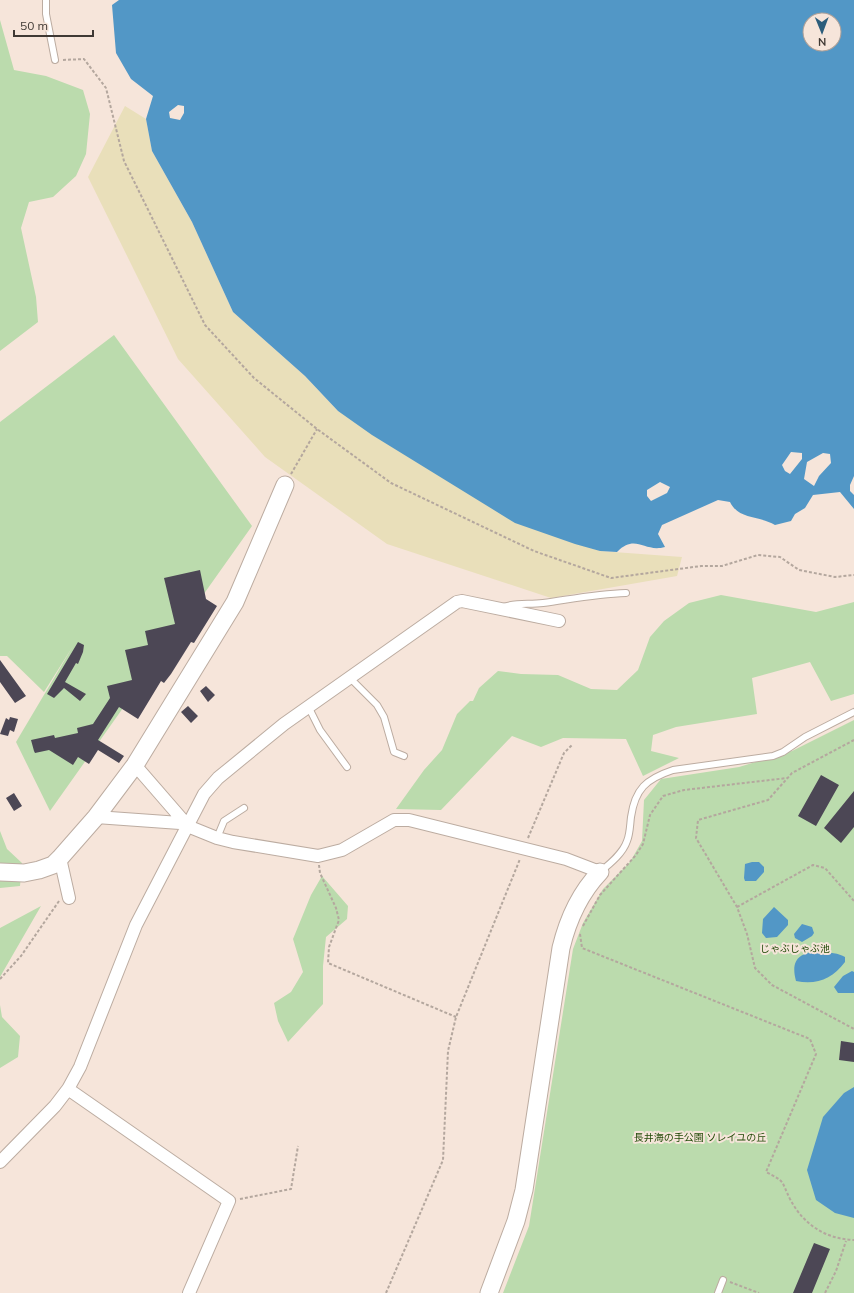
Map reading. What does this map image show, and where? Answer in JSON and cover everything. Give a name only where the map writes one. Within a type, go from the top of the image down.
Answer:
[{"type":"street","points":[[0,872],[24,873],[39,870],[52,865],[96,818],[136,765],[235,602],[284,485]]},
{"type":"street","points":[[0,1162],[55,1106],[68,1089],[80,1067],[136,924],[204,794],[218,778],[308,706],[456,602],[462,601],[559,621]]},
{"type":"street","points":[[136,765],[187,825]]},
{"type":"street","points":[[96,818],[187,825],[216,838],[318,856],[342,850],[394,820],[409,820],[566,859],[600,872],[587,885],[567,924],[561,948],[524,1190],[516,1221],[489,1293]]},
{"type":"street","points":[[60,858],[69,898]]},
{"type":"street","points":[[68,1089],[229,1201],[189,1293]]},
{"type":"lane","points":[[46,0],[46,14],[55,60]]},
{"type":"lane","points":[[499,609],[514,603],[542,603],[579,596],[626,593]]},
{"type":"lane","points":[[349,677],[377,705],[384,717],[394,752],[404,756]]},
{"type":"lane","points":[[308,706],[320,730],[347,767]]},
{"type":"lane","points":[[600,872],[622,850],[628,841],[633,802],[639,791],[647,782],[658,775],[673,770],[773,756],[783,752],[805,737],[854,712]]},
{"type":"lane","points":[[216,838],[224,821],[244,808]]},
{"type":"lane","points":[[718,1293],[724,1280]]},
{"type":"path","points":[[55,60],[84,59],[106,88],[124,161],[204,324],[254,378],[317,429],[391,483],[534,551],[611,578],[685,568],[722,566],[758,555],[780,557],[799,570],[835,577],[854,575]]},
{"type":"path","points":[[284,485],[317,429]]},
{"type":"path","points":[[854,740],[792,773],[768,800],[698,820],[696,838],[736,907],[747,934],[755,968],[772,985],[854,1029]]},
{"type":"path","points":[[386,1293],[443,1160],[448,1051],[456,1017],[564,753],[572,745]]},
{"type":"path","points":[[787,778],[684,790],[663,796],[650,815],[643,844],[636,855],[600,895],[580,932],[580,942],[582,948],[810,1039],[816,1054],[766,1172],[778,1178],[784,1184],[789,1198],[808,1225],[829,1235],[846,1240],[854,1240]]},
{"type":"path","points":[[318,856],[320,873],[336,908],[339,920],[329,947],[328,963],[456,1017]]},
{"type":"path","points":[[736,907],[813,865],[825,868],[854,901]]},
{"type":"path","points":[[0,979],[21,956],[56,907],[67,886]]},
{"type":"path","points":[[229,1201],[291,1188],[298,1146]]},
{"type":"path","points":[[825,1293],[836,1271],[846,1240]]},
{"type":"path","points":[[724,1280],[759,1293]]},
{"type":"green space","points":[[0,20],[14,70],[46,76],[83,90],[90,114],[86,154],[76,176],[53,197],[29,202],[21,228],[36,297],[38,322],[0,351]]},
{"type":"green space","points":[[114,335],[252,526],[50,811],[16,742],[73,646],[44,692],[7,656],[0,656],[0,422]]},
{"type":"green space","points":[[721,595],[816,612],[854,602],[854,694],[831,701],[810,662],[752,678],[757,714],[676,727],[653,735],[651,751],[679,758],[643,776],[626,739],[563,738],[541,747],[512,736],[441,810],[396,809],[424,770],[442,750],[457,714],[470,701],[473,701],[479,688],[498,671],[521,674],[558,675],[591,689],[617,690],[638,670],[650,637],[664,621],[689,603]]},
{"type":"green space","name":"長井海の手公園 ソレイユの丘","points":[[854,720],[854,1293],[503,1293],[529,1226],[573,949],[583,923],[603,889],[630,862],[642,841],[644,800],[661,779],[739,767],[792,751]]},
{"type":"green space","points":[[0,831],[7,849],[22,863],[20,886],[0,888]]},
{"type":"green space","points":[[322,876],[348,906],[347,919],[326,937],[323,966],[323,1004],[288,1042],[278,1021],[274,1003],[291,992],[303,972],[293,939],[311,895]]},
{"type":"green space","points":[[41,906],[0,977],[0,928]]},
{"type":"green space","points":[[0,1005],[2,1017],[20,1036],[18,1057],[0,1068]]},
{"type":"sand","points":[[125,106],[146,119],[152,151],[192,222],[233,312],[305,376],[338,411],[600,551],[682,557],[677,576],[551,598],[387,544],[265,457],[178,359],[88,177]]},
{"type":"water","points":[[119,0],[854,0],[854,476],[850,485],[850,491],[854,495],[854,509],[840,492],[813,495],[805,508],[795,514],[791,521],[775,525],[744,515],[738,512],[730,502],[718,500],[662,525],[658,534],[665,547],[651,548],[630,544],[617,552],[600,551],[515,523],[372,435],[338,411],[305,376],[233,312],[192,222],[152,151],[146,119],[153,96],[131,79],[116,53],[112,5]],"holes":[[[178,105],[184,106],[184,113],[180,120],[170,118],[169,112]],[[791,452],[802,453],[802,459],[790,474],[785,471],[782,465]],[[823,453],[830,454],[831,463],[819,476],[814,486],[804,479],[807,462]],[[660,482],[670,487],[667,493],[651,501],[647,496],[647,490]]]},
{"type":"water","points":[[759,862],[764,867],[764,872],[756,881],[745,881],[745,864]]},
{"type":"water","points":[[774,907],[788,920],[788,925],[777,937],[766,938],[762,933],[763,919]]},
{"type":"water","points":[[802,924],[812,927],[814,933],[802,942],[795,938],[794,934]]},
{"type":"water","points":[[821,951],[843,956],[845,957],[845,962],[835,973],[824,979],[811,982],[796,981],[794,967],[798,958],[807,953]]},
{"type":"water","points":[[852,971],[854,972],[854,993],[838,993],[834,987],[843,976]]},
{"type":"water","points":[[854,1087],[854,1218],[835,1213],[816,1200],[807,1170],[823,1117],[844,1093]]},
{"type":"building","points":[[200,570],[206,599],[217,606],[194,643],[191,642],[171,674],[164,683],[161,681],[138,719],[119,707],[98,740],[124,756],[119,763],[98,750],[89,764],[78,757],[73,765],[49,750],[35,753],[31,740],[54,735],[55,738],[78,733],[77,728],[93,724],[110,698],[107,686],[132,680],[125,650],[148,645],[145,631],[175,624],[164,578]]},
{"type":"building","points":[[78,642],[84,645],[83,652],[78,664],[76,663],[65,682],[86,694],[80,701],[64,688],[54,698],[47,694]]},
{"type":"building","points":[[0,660],[26,696],[15,703],[0,682]]},
{"type":"building","points":[[206,686],[215,695],[208,702],[200,691]]},
{"type":"building","points":[[188,706],[198,716],[191,723],[181,712]]},
{"type":"building","points":[[10,717],[18,719],[14,732],[10,730],[8,736],[0,734],[6,718],[9,720]]},
{"type":"building","points":[[821,775],[839,785],[816,826],[798,816]]},
{"type":"building","points":[[854,791],[854,827],[841,843],[824,828]]},
{"type":"building","points":[[14,793],[22,806],[14,811],[6,798]]},
{"type":"building","points":[[841,1041],[854,1043],[854,1062],[839,1060]]},
{"type":"building","points":[[814,1243],[830,1249],[812,1293],[793,1293]]},
{"type":"park label","name":"じゃぶじゃぶ池","points":[[795,948]]}]
